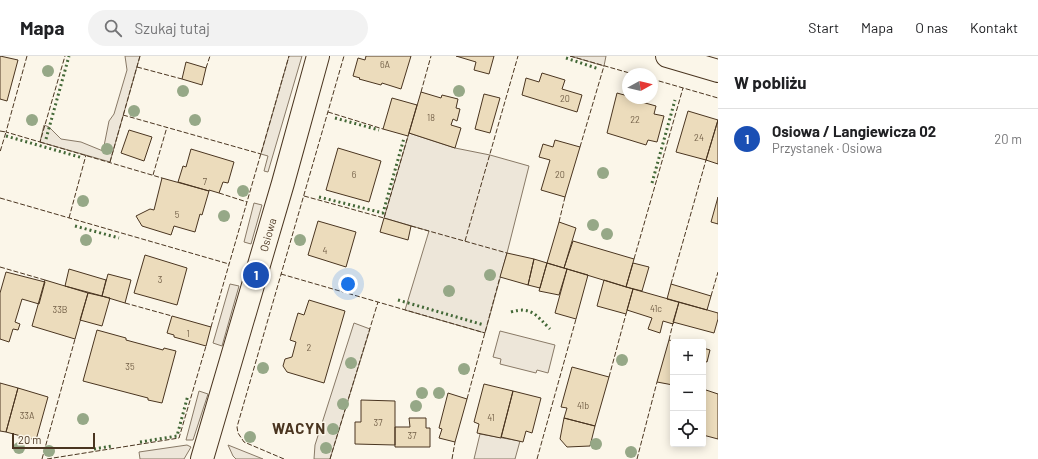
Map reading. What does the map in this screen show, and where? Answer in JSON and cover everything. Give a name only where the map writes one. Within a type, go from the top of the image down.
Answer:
[{"type":"street","name":"Osiowa","points":[[202,459],[283,182],[318,56]]},
{"type":"street","points":[[667,56],[718,71]]},
{"type":"shaded area","points":[[125,56],[140,56],[110,162],[40,142],[44,125],[49,127],[61,139],[81,142],[103,151],[109,121],[114,114],[127,70]]},
{"type":"shaded area","points":[[289,56],[302,56],[268,172],[264,171],[268,156],[261,154]]},
{"type":"shaded area","points":[[570,56],[606,56],[604,66]]},
{"type":"shaded area","points":[[409,133],[455,148],[490,155],[529,166],[485,333],[405,310],[429,231],[384,218]]},
{"type":"shaded area","points":[[254,203],[262,205],[251,244],[244,242]]},
{"type":"shaded area","points":[[230,284],[239,286],[222,346],[213,343]]},
{"type":"shaded area","points":[[354,323],[370,329],[330,459],[314,459],[315,445]]},
{"type":"shaded area","points":[[500,331],[555,345],[548,373],[537,370],[536,373],[500,364],[501,359],[493,357]]},
{"type":"shaded area","points":[[199,391],[208,394],[193,440],[186,440]]},
{"type":"shaded area","points":[[480,434],[520,441],[515,459],[474,459]]},
{"type":"shaded area","points":[[187,445],[191,447],[184,459],[140,459],[139,452]]},
{"type":"shaded area","points":[[228,445],[263,459],[236,459]]},
{"type":"building","points":[[0,56],[18,60],[7,101],[0,99]]},
{"type":"building","points":[[366,56],[411,56],[401,89],[382,83],[381,85],[353,76],[358,58],[365,60]]},
{"type":"building","points":[[456,56],[494,56],[489,74],[474,70],[476,62]]},
{"type":"building","points":[[186,62],[206,68],[202,85],[182,79]]},
{"type":"building","points":[[542,73],[565,80],[562,89],[582,95],[577,112],[522,95],[526,78],[539,82]]},
{"type":"building","points":[[421,92],[441,98],[442,95],[458,99],[456,108],[460,109],[457,121],[453,119],[451,125],[461,128],[455,148],[409,133]]},
{"type":"building","points":[[617,93],[622,94],[622,104],[649,104],[656,106],[654,114],[664,116],[657,142],[648,140],[646,145],[607,133]]},
{"type":"building","points":[[484,94],[500,98],[490,133],[475,129]]},
{"type":"building","points":[[392,98],[417,105],[408,136],[383,129]]},
{"type":"building","points":[[688,111],[718,120],[706,160],[676,152]]},
{"type":"building","points":[[718,120],[718,164],[706,160]]},
{"type":"building","points":[[129,130],[152,137],[144,161],[121,153]]},
{"type":"building","points":[[555,140],[580,147],[565,197],[541,190],[550,160],[539,157],[543,144],[553,147]]},
{"type":"building","points":[[338,148],[381,161],[369,202],[326,190]]},
{"type":"building","points":[[191,149],[234,162],[228,183],[223,182],[219,193],[178,182],[183,166],[186,167]]},
{"type":"building","points":[[162,178],[209,191],[195,232],[174,226],[171,235],[142,226],[136,216],[150,209],[154,210]]},
{"type":"building","points":[[718,197],[718,224],[711,222]]},
{"type":"building","points":[[384,218],[411,226],[408,240],[380,232]]},
{"type":"building","points":[[318,221],[356,232],[346,267],[308,255]]},
{"type":"building","points":[[559,222],[576,228],[564,268],[547,263]]},
{"type":"building","points":[[573,241],[634,259],[626,287],[564,268]]},
{"type":"building","points":[[507,253],[534,259],[528,285],[500,277]]},
{"type":"building","points":[[145,255],[187,268],[177,305],[134,293]]},
{"type":"building","points":[[534,259],[547,263],[540,288],[528,285]]},
{"type":"building","points":[[547,263],[567,269],[559,295],[539,291]]},
{"type":"building","points":[[633,263],[649,267],[642,291],[626,287]]},
{"type":"building","points":[[69,269],[106,280],[102,296],[65,286]]},
{"type":"building","points":[[567,269],[588,275],[576,319],[555,313]]},
{"type":"building","points":[[6,272],[45,282],[39,304],[22,299],[15,322],[20,324],[18,330],[13,329],[9,342],[0,339],[0,293]]},
{"type":"building","points":[[108,274],[131,280],[125,303],[102,296]]},
{"type":"building","points":[[45,280],[88,293],[75,339],[32,326]]},
{"type":"building","points":[[604,280],[633,289],[626,314],[597,306]]},
{"type":"building","points":[[671,284],[711,296],[707,310],[667,299]]},
{"type":"building","points":[[633,289],[679,302],[673,324],[663,321],[660,333],[648,329],[652,318],[627,310]]},
{"type":"building","points":[[88,293],[110,298],[102,326],[80,320]]},
{"type":"building","points":[[309,300],[345,311],[324,383],[287,372],[283,366],[285,359],[292,357],[296,342],[290,340],[298,313],[304,315]]},
{"type":"building","points":[[679,302],[718,313],[714,333],[673,322]]},
{"type":"building","points":[[172,316],[211,327],[206,346],[174,337],[174,335],[167,333]]},
{"type":"building","points":[[97,330],[163,350],[164,348],[176,351],[162,403],[83,381]]},
{"type":"building","points":[[669,340],[670,340],[670,384],[657,382]]},
{"type":"building","points":[[706,349],[710,350],[706,362]]},
{"type":"building","points":[[572,367],[609,377],[595,426],[564,418],[567,408],[561,407]]},
{"type":"building","points":[[0,383],[18,388],[6,432],[0,431]]},
{"type":"building","points":[[484,384],[513,391],[501,438],[477,433],[479,424],[474,422]]},
{"type":"building","points":[[18,388],[48,397],[36,440],[6,432]]},
{"type":"building","points":[[706,390],[718,394],[718,439],[706,436]]},
{"type":"building","points":[[513,391],[541,398],[532,433],[526,431],[523,442],[501,437]]},
{"type":"building","points":[[448,393],[467,399],[455,442],[439,438],[442,429],[439,428]]},
{"type":"building","points":[[361,400],[395,401],[395,445],[355,444],[355,422],[361,422]]},
{"type":"building","points":[[409,418],[426,418],[426,428],[430,428],[430,447],[395,447],[395,427],[410,427]]},
{"type":"building","points":[[564,418],[595,426],[590,446],[567,447],[560,439]]},
{"type":"hedge","points":[[46,139],[69,56]]},
{"type":"hedge","points":[[566,58],[599,69]]},
{"type":"hedge","points":[[652,183],[675,100]]},
{"type":"hedge","points":[[335,118],[379,130]]},
{"type":"hedge","points":[[6,136],[83,158]]},
{"type":"hedge","points":[[319,197],[383,213],[404,138]]},
{"type":"hedge","points":[[75,226],[119,238]]},
{"type":"hedge","points":[[398,300],[484,325]]},
{"type":"hedge","points":[[511,312],[524,310],[533,313],[550,329]]},
{"type":"hedge","points":[[140,442],[177,436],[188,395]]},
{"type":"hedge","points":[[94,449],[112,446]]},
{"type":"fence","points":[[27,56],[6,132],[40,142],[65,56]]},
{"type":"fence","points":[[110,162],[140,56]]},
{"type":"fence","points":[[206,68],[210,56]]},
{"type":"fence","points":[[211,327],[289,56]]},
{"type":"fence","points":[[284,459],[244,442],[238,433],[237,427],[344,56]]},
{"type":"fence","points":[[421,92],[431,56]]},
{"type":"fence","points":[[465,241],[518,56]]},
{"type":"fence","points":[[570,56],[622,71]]},
{"type":"fence","points":[[580,147],[604,66]]},
{"type":"fence","points":[[137,67],[182,79]]},
{"type":"fence","points":[[658,81],[718,98]]},
{"type":"fence","points":[[634,259],[683,88]]},
{"type":"fence","points":[[328,112],[383,129]]},
{"type":"fence","points":[[123,115],[261,154]]},
{"type":"fence","points":[[153,175],[167,127]]},
{"type":"fence","points":[[0,131],[6,132],[0,152]]},
{"type":"fence","points":[[304,196],[384,218],[408,136]]},
{"type":"fence","points":[[40,142],[162,178]]},
{"type":"fence","points":[[69,218],[86,155]]},
{"type":"fence","points":[[671,284],[706,160]]},
{"type":"fence","points":[[219,193],[247,202]]},
{"type":"fence","points":[[559,222],[565,197]]},
{"type":"fence","points":[[0,198],[229,264]]},
{"type":"fence","points":[[411,226],[507,253]]},
{"type":"fence","points":[[0,267],[45,280]]},
{"type":"fence","points":[[711,296],[718,272]]},
{"type":"fence","points":[[281,274],[485,333]]},
{"type":"fence","points":[[467,399],[500,277]]},
{"type":"fence","points":[[330,459],[378,302]]},
{"type":"fence","points":[[125,303],[172,316]]},
{"type":"fence","points":[[609,377],[626,314]]},
{"type":"fence","points":[[537,459],[576,319]]},
{"type":"fence","points":[[669,340],[673,323]]},
{"type":"fence","points":[[42,459],[75,339]]},
{"type":"fence","points":[[47,459],[179,438],[206,346]]},
{"type":"fence","points":[[637,459],[657,382]]},
{"type":"fence","points":[[452,459],[455,442]]},
{"type":"place","name":"Osiowa / Langiewicza 02","points":[[256,275]]},
{"type":"district","name":"WACYN","points":[[299,429]]}]
